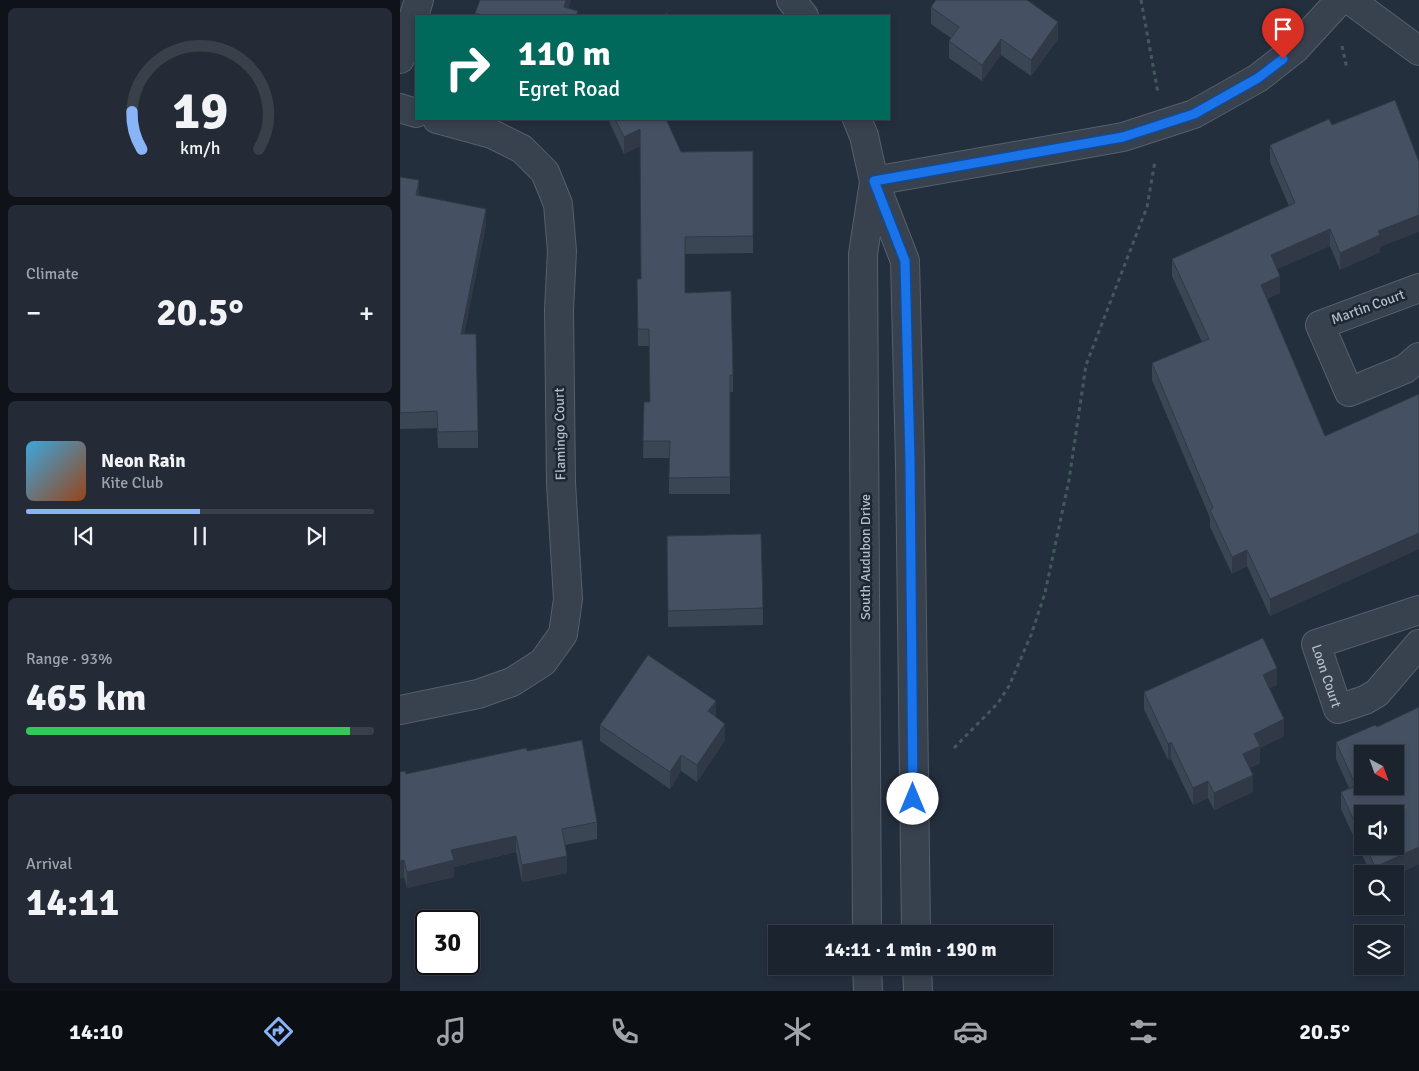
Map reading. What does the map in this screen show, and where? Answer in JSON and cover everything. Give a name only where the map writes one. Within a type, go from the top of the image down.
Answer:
[{"type":"street","points":[[400,59],[419,0]]},
{"type":"street","points":[[791,0],[803,15]]},
{"type":"street","points":[[874,181],[1123,137],[1194,114],[1258,78],[1295,49],[1340,0]]},
{"type":"street","points":[[1350,0],[1419,51]]},
{"type":"street","points":[[400,108],[415,113]]},
{"type":"street","name":"Flamingo Court","points":[[400,710],[478,694],[512,682],[543,662],[563,634],[568,599],[561,483],[559,310],[562,251],[558,204],[545,172],[522,148],[492,134],[441,120]]},
{"type":"street","name":"South Audubon Drive","points":[[858,120],[874,181],[905,261],[910,462],[916,925]]},
{"type":"street","name":"South Audubon Drive","points":[[867,925],[862,254],[874,181]]},
{"type":"street","name":"Martin Court","points":[[1419,288],[1320,325],[1349,392],[1405,369],[1419,356]]},
{"type":"street","name":"Loon Court","points":[[1419,610],[1316,644],[1338,709],[1365,700],[1377,693],[1419,644]]},
{"type":"street","points":[[867,975],[868,991]]},
{"type":"street","points":[[917,975],[918,991]]},
{"type":"path","points":[[1141,0],[1158,95]]},
{"type":"path","points":[[1342,45],[1347,69]]},
{"type":"path","points":[[954,748],[982,722],[1006,692],[1031,635],[1044,593],[1065,498],[1086,365],[1147,207],[1155,156]]},
{"type":"building","points":[[480,0],[566,0],[564,7],[578,11],[576,15],[482,15],[475,13]]},
{"type":"building","points":[[936,0],[1027,0],[1058,22],[1031,60],[1001,39],[982,65],[949,41],[959,27],[931,7]]},
{"type":"building","points":[[1395,100],[1419,162],[1419,215],[1378,231],[1380,235],[1340,253],[1330,229],[1271,255],[1280,276],[1261,285],[1325,436],[1419,394],[1419,533],[1270,599],[1247,550],[1232,557],[1210,510],[1213,508],[1152,363],[1209,339],[1172,259],[1295,203],[1270,145],[1329,119],[1332,125]]},
{"type":"building","points":[[616,120],[666,120],[681,152],[753,151],[753,236],[685,237],[685,293],[731,291],[733,375],[730,375],[730,477],[669,478],[670,441],[643,441],[644,402],[650,402],[649,329],[638,329],[637,279],[641,279],[640,129],[624,137]]},
{"type":"building","points":[[400,177],[419,180],[416,195],[486,209],[461,334],[476,334],[478,431],[438,432],[437,411],[400,413]]},
{"type":"building","points":[[761,534],[763,608],[668,611],[667,536]]},
{"type":"building","points":[[1263,638],[1277,668],[1263,675],[1284,719],[1254,734],[1260,746],[1243,754],[1253,775],[1214,793],[1208,781],[1193,788],[1171,742],[1168,744],[1144,692]]},
{"type":"building","points":[[648,655],[716,701],[708,711],[725,724],[697,765],[681,755],[670,772],[600,725]]},
{"type":"building","points":[[1419,707],[1419,847],[1404,854],[1404,805],[1354,805],[1354,821],[1341,792],[1354,787],[1354,795],[1404,795],[1404,745],[1354,745],[1354,782],[1336,742],[1375,725],[1377,727]]},
{"type":"building","points":[[582,740],[597,822],[562,829],[567,856],[522,865],[516,836],[451,850],[454,860],[407,872],[404,860],[400,861],[400,772],[405,771],[406,774],[526,748],[527,751]]},
{"type":"building","points":[[1370,855],[1401,855],[1379,865],[1374,865]]},
{"type":"route","points":[[913,799],[910,462],[905,261],[874,181],[1123,137],[1194,114],[1258,78],[1283,59]]}]
